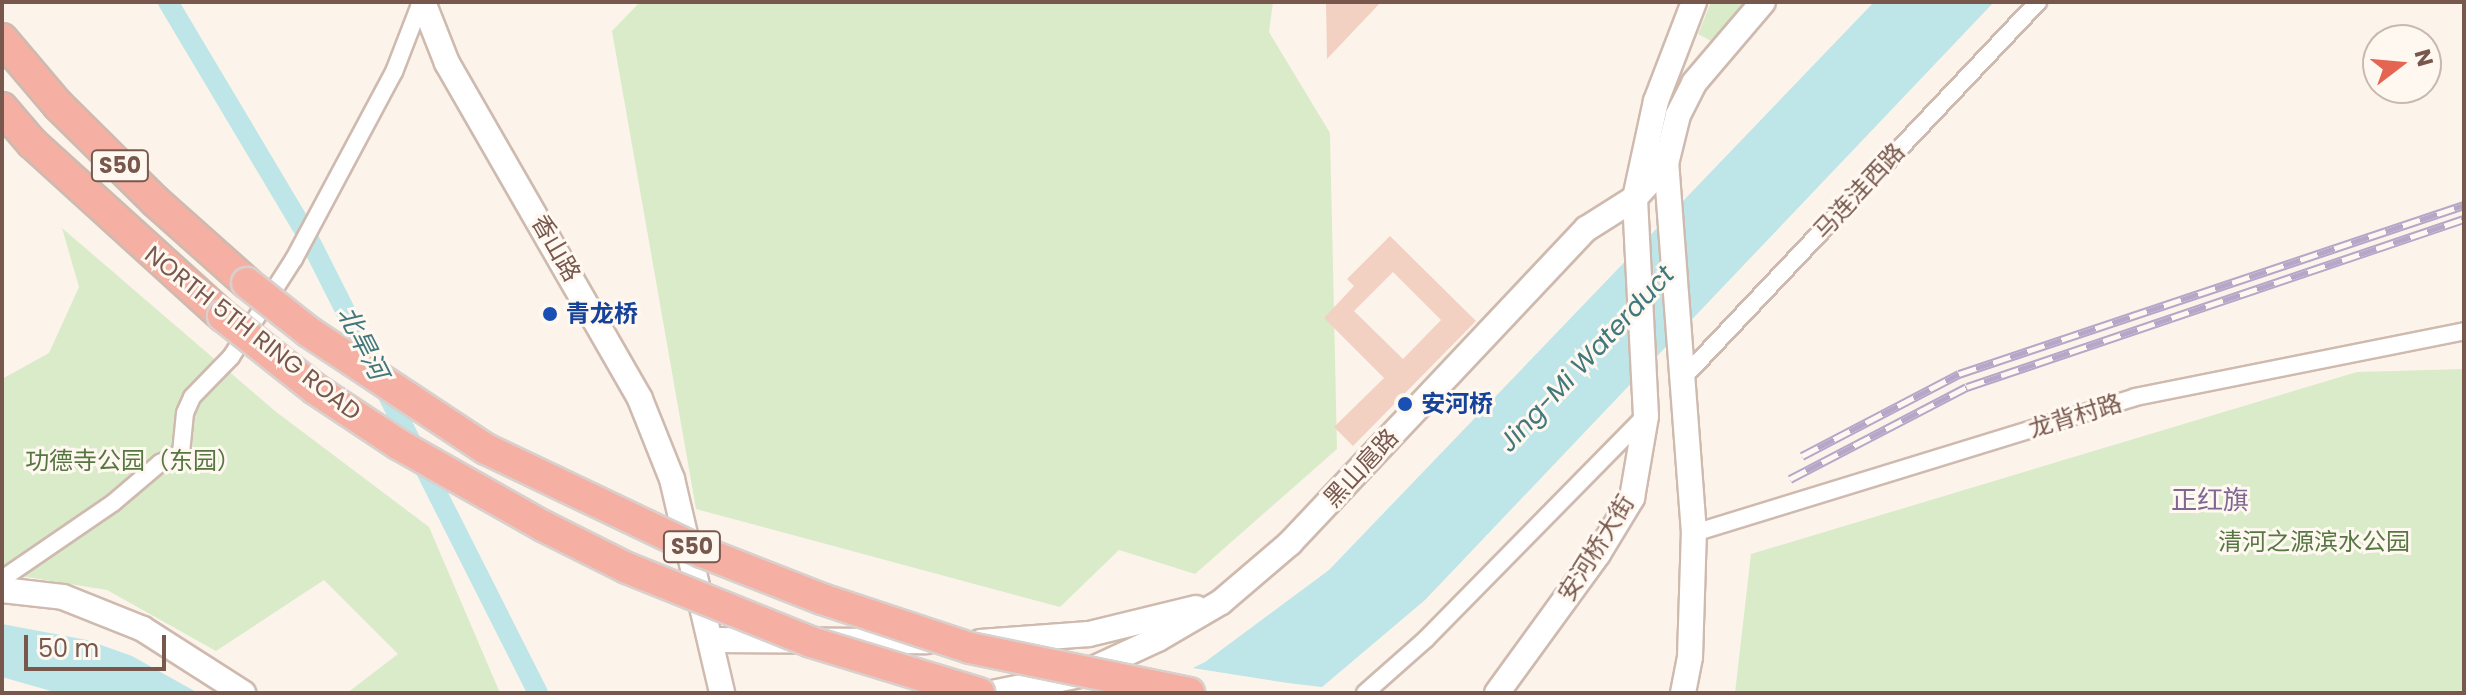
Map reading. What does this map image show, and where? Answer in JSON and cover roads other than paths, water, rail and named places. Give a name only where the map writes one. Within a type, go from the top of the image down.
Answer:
[{"type":"highway","name":"NORTH 5TH RING ROAD","points":[[2,39],[155,201],[247,283],[321,340],[486,449],[702,552],[822,599],[970,648],[1189,693]]},
{"type":"highway","name":"NORTH 5TH RING ROAD","points":[[2,108],[44,154],[223,316],[315,389],[398,444],[543,526],[627,568],[811,642],[979,693]]},
{"type":"street","points":[[2,579],[113,503],[160,463],[181,453],[185,413],[192,397],[231,357],[294,259],[394,72],[422,2]]},
{"type":"street","name":"香山路","points":[[422,2],[447,63],[640,399],[672,479],[722,693]]},
{"type":"street","name":"安河桥大街","points":[[1497,693],[1598,554],[1632,498],[1646,416],[1635,198],[1656,101],[1694,2]]},
{"type":"street","points":[[1683,693],[1694,533],[1666,164],[1678,115],[1694,83],[1763,2]]},
{"type":"street","name":"马连洼西路","points":[[1681,380],[2038,2]]},
{"type":"street","name":"黑山扈路","points":[[992,693],[1080,675],[1158,639],[1221,602],[1290,543],[1586,229],[1635,198],[1666,164]]},
{"type":"street","name":"龙背村路","points":[[1694,533],[2135,397],[2464,331]]},
{"type":"street","points":[[1365,693],[1426,639],[1646,416]]},
{"type":"street","points":[[2,590],[63,597],[128,623],[243,693]]},
{"type":"street","points":[[711,640],[1029,640],[1089,634],[1221,602]]},
{"type":"water","name":"Jing-Mi Waterduct","points":[[1874,2],[1994,2],[1425,600],[1315,693],[1142,693],[1205,662],[1329,570]]},
{"type":"water","points":[[2,624],[87,640],[132,656],[198,693],[58,693],[2,677]]},
{"type":"waterway","name":"北旱河","points":[[168,2],[307,235],[538,693]]},
{"type":"railway","points":[[1802,456],[1959,374],[2464,205]]},
{"type":"railway","points":[[1790,479],[1967,387],[2464,219]]},
{"type":"place","name":"青龙桥","points":[[550,314]]},
{"type":"place","name":"安河桥","points":[[1405,404]]},
{"type":"district","name":"正红旗","points":[[2210,501]]},
{"type":"park label","name":"功德寺公园（东园）","points":[[133,461]]},
{"type":"park label","name":"清河之源滨水公园","points":[[2314,542]]}]
